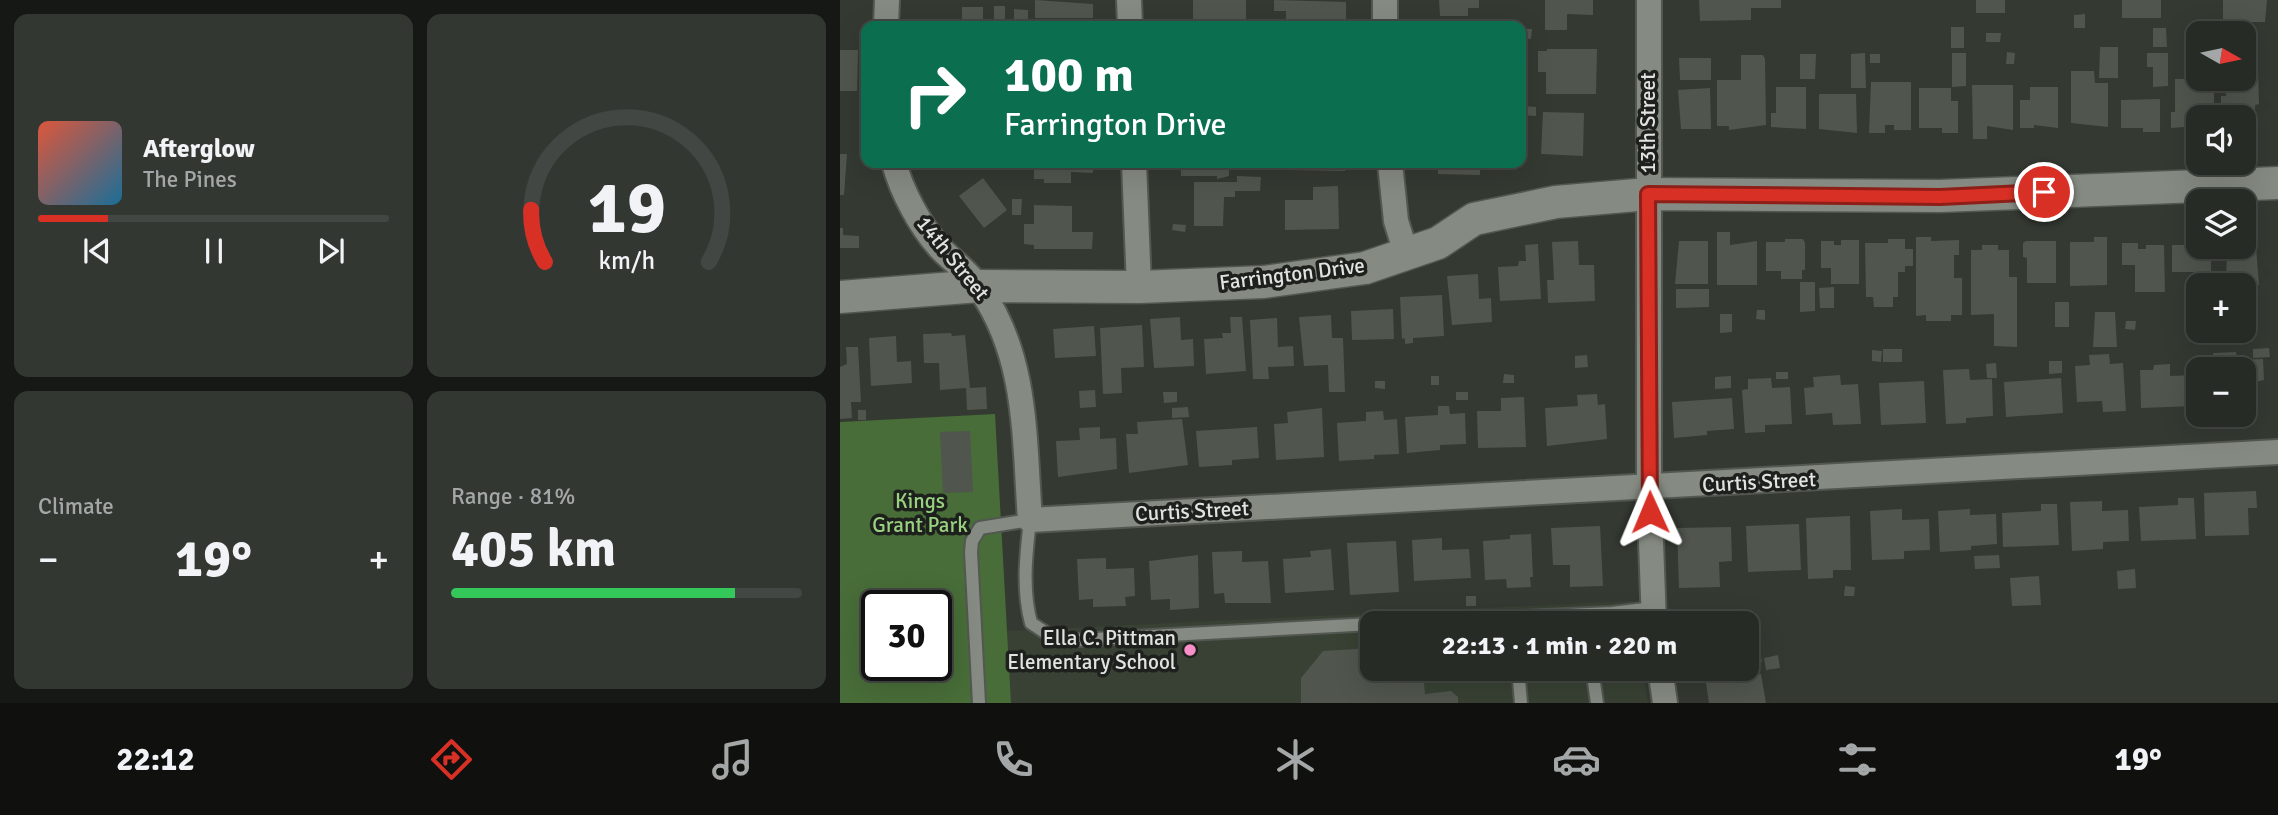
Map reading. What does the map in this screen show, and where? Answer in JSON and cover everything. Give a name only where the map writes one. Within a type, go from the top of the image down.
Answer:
[{"type":"street","points":[[886,21],[887,0]]},
{"type":"street","points":[[1129,0],[1130,21]]},
{"type":"street","points":[[1385,0],[1385,21]]},
{"type":"street","name":"13th Street","points":[[1649,0],[1649,488],[1653,611]]},
{"type":"street","name":"14th Street","points":[[896,168],[907,198],[937,245],[979,286],[1000,322],[1015,358],[1021,391],[1030,520]]},
{"type":"street","points":[[1135,168],[1139,287]]},
{"type":"street","points":[[1391,168],[1396,221],[1406,253]]},
{"type":"street","name":"Farrington Drive","points":[[840,297],[979,286],[1139,287],[1276,280],[1365,268],[1438,243],[1474,219],[1556,202],[1648,194],[1940,197],[2278,183]]},
{"type":"street","name":"Curtis Street","points":[[1030,520],[2278,452]]},
{"type":"street","points":[[1662,681],[1665,703]]},
{"type":"lane","points":[[979,703],[972,541],[979,528],[1030,520],[1025,561],[1026,604],[1031,623],[1054,638],[1129,638],[1360,625]]},
{"type":"lane","points":[[1519,681],[1521,703]]},
{"type":"lane","points":[[1594,681],[1597,703]]},
{"type":"shaded area","name":"Ella C. Pittman Elementary School","points":[[1631,601],[1633,611],[1423,611]]},
{"type":"shaded area","name":"Ella C. Pittman Elementary School","points":[[1360,614],[1360,681],[1644,681],[1648,703],[1011,703],[1006,631]]},
{"type":"green space","name":"Kings Grant Park","points":[[995,414],[1011,703],[840,703],[840,422]]},
{"type":"building","points":[[1035,0],[1093,4],[1093,18],[1035,18]]},
{"type":"building","points":[[1193,0],[1246,0],[1246,21],[1193,21]]},
{"type":"building","points":[[1274,0],[1346,2],[1346,20],[1286,19],[1286,11],[1274,11]]},
{"type":"building","points":[[1439,0],[1479,0],[1479,8],[1468,8],[1468,16],[1440,16]]},
{"type":"building","points":[[1545,0],[1593,0],[1593,15],[1567,14],[1567,30],[1545,30]]},
{"type":"building","points":[[1699,0],[1781,0],[1781,8],[1751,8],[1751,20],[1700,21]]},
{"type":"building","points":[[1976,0],[2005,0],[2005,13],[1976,13]]},
{"type":"building","points":[[2122,0],[2161,0],[2161,18],[2122,18]]},
{"type":"building","points":[[2223,0],[2267,0],[2265,22],[2223,21]]},
{"type":"building","points":[[994,6],[1005,6],[1005,19],[994,19]]},
{"type":"building","points":[[962,7],[983,7],[983,21],[962,21]]},
{"type":"building","points":[[1014,9],[1028,10],[1028,21],[1014,21]]},
{"type":"building","points":[[2085,14],[2085,28],[2074,28],[2074,15]]},
{"type":"building","points":[[1951,27],[1964,27],[1964,48],[1951,48]]},
{"type":"building","points":[[2153,28],[2166,28],[2167,47],[2153,47]]},
{"type":"building","points":[[1526,29],[1532,29],[1531,39],[1526,38]]},
{"type":"building","points":[[1986,33],[2001,33],[2000,42],[1986,42]]},
{"type":"building","points":[[2100,47],[2118,47],[2118,78],[2099,78]]},
{"type":"building","points":[[1597,49],[1596,94],[1546,94],[1546,72],[1538,72],[1538,51]]},
{"type":"building","points":[[840,50],[858,50],[857,91],[840,91]]},
{"type":"building","points":[[2007,52],[2015,53],[2014,64],[2006,64]]},
{"type":"building","points":[[1865,53],[1866,88],[1851,88],[1851,54]]},
{"type":"building","points":[[1952,53],[1966,53],[1966,86],[1952,87]]},
{"type":"building","points":[[2147,53],[2168,53],[2168,86],[2153,87],[2153,67],[2147,67]]},
{"type":"building","points":[[1800,54],[1816,54],[1815,79],[1800,79]]},
{"type":"building","points":[[1870,54],[1880,54],[1880,63],[1870,63]]},
{"type":"building","points":[[1741,55],[1763,55],[1765,59],[1766,125],[1729,130],[1729,126],[1717,126],[1717,80],[1741,80]]},
{"type":"building","points":[[1679,58],[1711,58],[1711,80],[1680,80]]},
{"type":"building","points":[[2256,62],[2259,104],[2221,105],[2221,96],[2226,96],[2226,91],[2256,91]]},
{"type":"building","points":[[2071,71],[2094,71],[2095,83],[2108,83],[2108,127],[2071,123]]},
{"type":"building","points":[[2175,79],[2186,79],[2186,91],[2214,91],[2214,105],[2186,105],[2186,127],[2171,128],[2171,112],[2175,112]]},
{"type":"building","points":[[1871,82],[1911,82],[1911,130],[1894,130],[1894,125],[1885,125],[1885,133],[1869,133]]},
{"type":"building","points":[[1972,85],[2013,85],[2013,130],[1987,126],[1987,139],[1973,139]]},
{"type":"building","points":[[1776,87],[1806,87],[1806,129],[1771,127],[1771,113],[1776,113]]},
{"type":"building","points":[[2030,87],[2058,87],[2058,128],[2034,125],[2034,128],[2020,128],[2020,100],[2030,100]]},
{"type":"building","points":[[1710,88],[1711,129],[1681,129],[1678,90]]},
{"type":"building","points":[[1919,88],[1951,88],[1951,101],[1958,101],[1958,133],[1942,133],[1942,128],[1919,128]]},
{"type":"building","points":[[1819,94],[1856,94],[1857,133],[1819,129]]},
{"type":"building","points":[[2160,99],[2160,132],[2143,132],[2143,128],[2121,128],[2121,100]]},
{"type":"building","points":[[1526,106],[1536,107],[1536,116],[1526,115]]},
{"type":"building","points":[[1543,112],[1584,113],[1583,156],[1541,154]]},
{"type":"building","points":[[840,154],[847,154],[844,195],[840,195]]},
{"type":"building","points":[[1034,168],[1093,168],[1093,173],[1071,172],[1071,183],[1044,183],[1044,179],[1034,179]]},
{"type":"building","points":[[1181,168],[1229,168],[1229,176],[1217,179],[1217,176],[1181,176]]},
{"type":"building","points":[[1289,168],[1345,168],[1345,171]]},
{"type":"building","points":[[1438,168],[1480,168],[1480,175],[1438,174]]},
{"type":"building","points":[[1237,176],[1261,177],[1260,191],[1235,191],[1235,197],[1224,197],[1223,226],[1194,226],[1194,182],[1237,182]]},
{"type":"building","points":[[983,178],[1007,210],[984,228],[959,196]]},
{"type":"building","points":[[1338,186],[1339,229],[1285,230],[1285,200],[1313,200],[1313,187]]},
{"type":"building","points":[[1012,199],[1022,199],[1021,215],[1012,215]]},
{"type":"building","points":[[1034,205],[1072,206],[1072,232],[1093,232],[1092,249],[1034,249],[1034,245],[1024,244],[1024,224],[1034,224]]},
{"type":"building","points":[[1173,224],[1186,225],[1185,232],[1172,230]]},
{"type":"building","points":[[840,228],[843,228],[843,235],[859,236],[859,248],[840,248]]},
{"type":"building","points":[[1717,232],[1730,232],[1730,245],[1757,241],[1757,285],[1717,285]]},
{"type":"building","points":[[1916,237],[1931,237],[1931,241],[1959,240],[1959,255],[1954,255],[1954,278],[1962,278],[1962,315],[1951,315],[1951,321],[1926,321],[1926,315],[1916,316]]},
{"type":"building","points":[[2094,237],[2107,237],[2107,285],[2070,286],[2070,242],[2094,242]]},
{"type":"building","points":[[1785,239],[1803,239],[1805,243],[1805,270],[1802,270],[1802,279],[1781,279],[1781,271],[1766,271],[1766,242],[1785,242]]},
{"type":"building","points":[[1888,239],[1905,239],[1905,249],[1913,249],[1913,266],[1905,266],[1905,272],[1898,272],[1898,297],[1893,297],[1893,307],[1874,307],[1873,297],[1866,297],[1865,243],[1888,243]]},
{"type":"building","points":[[1841,240],[1859,240],[1859,284],[1831,284],[1831,268],[1821,268],[1821,241],[1834,241],[1834,245],[1841,245]]},
{"type":"building","points":[[1578,241],[1579,265],[1594,265],[1595,301],[1548,303],[1547,280],[1554,280],[1552,242]]},
{"type":"building","points":[[1679,241],[1708,241],[1708,284],[1675,284]]},
{"type":"building","points":[[2056,241],[2056,283],[2027,283],[2027,258],[2023,257],[2023,243]]},
{"type":"building","points":[[2122,243],[2138,243],[2138,249],[2146,249],[2146,245],[2164,245],[2165,292],[2135,292],[2135,265],[2122,265]]},
{"type":"building","points":[[1538,244],[1541,299],[1500,301],[1498,267],[1518,266],[1519,261],[1526,261],[1525,245]]},
{"type":"building","points":[[1982,245],[1998,245],[1998,250],[2009,250],[2009,277],[2017,277],[2017,347],[1994,346],[1994,314],[1971,315],[1971,250],[1982,250]]},
{"type":"building","points":[[2172,245],[2186,245],[2186,259],[2211,259],[2211,272],[2172,272]]},
{"type":"building","points":[[2256,246],[2259,285],[2256,285],[2256,273],[2226,273],[2227,259],[2256,259]]},
{"type":"building","points":[[1478,274],[1479,299],[1491,298],[1492,322],[1452,325],[1447,276]]},
{"type":"building","points":[[1800,282],[1815,282],[1815,311],[1800,312]]},
{"type":"building","points":[[1834,287],[1834,308],[1820,308],[1819,288]]},
{"type":"building","points":[[1676,289],[1709,289],[1709,307],[1676,308]]},
{"type":"building","points":[[1442,295],[1444,336],[1413,338],[1413,343],[1405,344],[1405,338],[1402,339],[1400,297]]},
{"type":"building","points":[[2055,302],[2069,302],[2069,327],[2055,327]]},
{"type":"building","points":[[1393,309],[1394,339],[1352,340],[1351,311]]},
{"type":"building","points":[[1757,310],[1765,310],[1765,320],[1756,319]]},
{"type":"building","points":[[2095,312],[2115,312],[2117,347],[2093,347]]},
{"type":"building","points":[[1720,314],[1732,314],[1732,332],[1720,333]]},
{"type":"building","points":[[1331,315],[1332,338],[1343,338],[1345,392],[1329,392],[1328,365],[1304,366],[1299,317]]},
{"type":"building","points":[[1180,317],[1181,340],[1193,339],[1194,366],[1154,368],[1150,319]]},
{"type":"building","points":[[1230,317],[1242,317],[1246,371],[1206,374],[1204,339],[1223,338],[1222,333],[1231,333]]},
{"type":"building","points":[[1277,318],[1278,347],[1293,346],[1294,366],[1268,367],[1269,379],[1253,379],[1250,320]]},
{"type":"building","points":[[2126,321],[2136,321],[2135,330],[2125,329]]},
{"type":"building","points":[[1142,325],[1144,367],[1121,368],[1122,393],[1103,394],[1100,328]]},
{"type":"building","points":[[1094,326],[1096,356],[1055,358],[1053,329]]},
{"type":"building","points":[[951,333],[952,336],[965,335],[970,388],[986,387],[987,409],[967,410],[966,388],[940,390],[939,363],[924,363],[923,334]]},
{"type":"building","points":[[896,336],[897,362],[911,361],[912,383],[871,386],[869,338]]},
{"type":"building","points":[[846,347],[858,347],[861,402],[851,402],[852,418],[840,419],[840,367],[847,364]]},
{"type":"building","points":[[2269,348],[2270,357],[2253,357],[2253,349]]},
{"type":"building","points":[[1883,349],[1902,349],[1902,362],[1883,362]]},
{"type":"building","points":[[1872,350],[1882,351],[1881,362],[1872,361]]},
{"type":"building","points":[[2236,352],[2237,357],[2213,357],[2213,353]]},
{"type":"building","points":[[2109,354],[2110,364],[2123,363],[2126,411],[2103,412],[2102,401],[2077,402],[2075,366],[2090,365],[2089,355]]},
{"type":"building","points":[[1587,355],[1588,367],[1575,368],[1575,356]]},
{"type":"building","points":[[2256,359],[2263,359],[2264,380],[2256,382]]},
{"type":"building","points":[[2049,361],[2062,361],[2062,373],[2049,374]]},
{"type":"building","points":[[1996,363],[1997,378],[1987,378],[1986,364]]},
{"type":"building","points":[[2170,364],[2170,376],[2186,375],[2186,406],[2141,408],[2140,370],[2153,370],[2154,365]]},
{"type":"building","points":[[1969,369],[1970,380],[1992,379],[1993,416],[1966,418],[1966,423],[1946,424],[1943,370]]},
{"type":"building","points":[[1776,372],[1788,372],[1788,379],[1776,379]]},
{"type":"building","points":[[1504,374],[1514,375],[1514,383],[1503,383]]},
{"type":"building","points":[[1840,375],[1841,385],[1858,384],[1861,424],[1833,425],[1832,413],[1806,415],[1804,388],[1814,387],[1813,377]]},
{"type":"building","points":[[1431,376],[1439,376],[1439,385],[1431,385]]},
{"type":"building","points":[[1731,376],[1731,388],[1715,389],[1715,377]]},
{"type":"building","points":[[1771,378],[1772,388],[1790,387],[1792,424],[1765,425],[1765,432],[1745,433],[1742,390],[1748,389],[1748,379]]},
{"type":"building","points":[[2061,378],[2063,413],[2006,417],[2004,382]]},
{"type":"building","points":[[1375,381],[1385,381],[1385,389],[1375,388]]},
{"type":"building","points":[[1924,381],[1926,423],[1881,425],[1879,383]]},
{"type":"building","points":[[1095,390],[1096,407],[1080,408],[1079,391]]},
{"type":"building","points":[[1163,392],[1177,392],[1177,402],[1164,403]]},
{"type":"building","points":[[1456,392],[1468,392],[1468,400],[1456,400]]},
{"type":"building","points":[[1597,394],[1598,405],[1605,404],[1607,439],[1547,446],[1545,408],[1578,406],[1577,395]]},
{"type":"building","points":[[1524,397],[1526,447],[1478,448],[1477,411],[1501,411],[1501,398]]},
{"type":"building","points":[[1732,398],[1734,429],[1674,438],[1672,402]]},
{"type":"building","points":[[1438,406],[1449,406],[1450,414],[1465,413],[1466,444],[1440,445],[1440,450],[1407,453],[1405,417],[1438,415]]},
{"type":"building","points":[[1188,407],[1189,417],[1172,418],[1172,408]]},
{"type":"building","points":[[1322,408],[1324,457],[1276,460],[1274,424],[1288,423],[1287,412]]},
{"type":"building","points":[[858,410],[866,410],[866,420],[858,420]]},
{"type":"building","points":[[1383,411],[1384,420],[1397,419],[1399,454],[1339,461],[1337,423],[1366,421],[1366,412]]},
{"type":"building","points":[[1182,419],[1188,465],[1129,473],[1126,434],[1138,434],[1137,422]]},
{"type":"building","points":[[1100,427],[1100,439],[1116,438],[1117,469],[1058,477],[1056,441],[1080,440],[1079,428]]},
{"type":"building","points":[[1257,427],[1259,458],[1232,460],[1232,465],[1199,467],[1196,431]]},
{"type":"building","points":[[970,431],[973,492],[943,493],[940,432]]},
{"type":"building","points":[[2256,491],[2257,508],[2248,508],[2249,535],[2205,536],[2204,493]]},
{"type":"building","points":[[2178,498],[2194,498],[2196,539],[2141,541],[2139,507],[2178,505]]},
{"type":"building","points":[[2102,501],[2102,511],[2128,510],[2129,541],[2103,542],[2103,549],[2072,551],[2070,502]]},
{"type":"building","points":[[2041,504],[2057,504],[2059,545],[2003,547],[2002,513],[2041,511]]},
{"type":"building","points":[[1902,509],[1902,520],[1929,519],[1930,550],[1904,551],[1904,559],[1872,560],[1870,511]]},
{"type":"building","points":[[1970,509],[1970,515],[1996,514],[1997,544],[1971,546],[1971,550],[1940,552],[1938,511]]},
{"type":"building","points":[[1850,516],[1851,570],[1833,570],[1833,578],[1808,579],[1806,518]]},
{"type":"building","points":[[1799,524],[1801,570],[1748,572],[1746,526]]},
{"type":"building","points":[[1600,526],[1603,586],[1570,587],[1570,565],[1553,565],[1551,528]]},
{"type":"building","points":[[1731,527],[1732,561],[1719,562],[1720,587],[1679,588],[1677,528]]},
{"type":"building","points":[[1531,534],[1531,587],[1507,588],[1506,579],[1485,580],[1483,541]]},
{"type":"building","points":[[1442,538],[1442,550],[1469,549],[1471,578],[1414,581],[1412,540]]},
{"type":"building","points":[[1396,541],[1399,592],[1350,595],[1347,543]]},
{"type":"building","points":[[1331,549],[1334,590],[1285,593],[1283,559],[1311,557],[1310,551]]},
{"type":"building","points":[[1242,551],[1242,562],[1268,561],[1271,603],[1225,603],[1224,593],[1214,594],[1212,552]]},
{"type":"building","points":[[1198,555],[1199,608],[1170,610],[1170,599],[1151,600],[1149,561]]},
{"type":"building","points":[[1999,555],[2000,568],[1975,569],[1974,556]]},
{"type":"building","points":[[1106,558],[1106,569],[1134,568],[1135,596],[1125,597],[1126,606],[1093,607],[1093,599],[1079,600],[1077,559]]},
{"type":"building","points":[[2135,569],[2136,588],[2118,589],[2117,571]]},
{"type":"building","points":[[2039,576],[2041,605],[2012,606],[2010,578]]},
{"type":"building","points":[[1845,586],[1855,587],[1854,596],[1844,596]]},
{"type":"building","points":[[1466,596],[1476,596],[1476,606],[1466,606]]},
{"type":"building","points":[[1360,649],[1360,681],[1424,681],[1425,694],[1451,691],[1458,697],[1458,703],[1301,703],[1301,678],[1323,651]]},
{"type":"building","points":[[1778,655],[1780,668],[1766,670],[1764,658]]},
{"type":"building","points":[[1759,674],[1766,703],[1709,703],[1706,683],[1759,681]]},
{"type":"place","name":"Ella C. Pittman Elementary School","points":[[1190,650]]},
{"type":"route","points":[[1650,512],[1648,194],[1695,192],[1940,197],[2044,192]]}]
